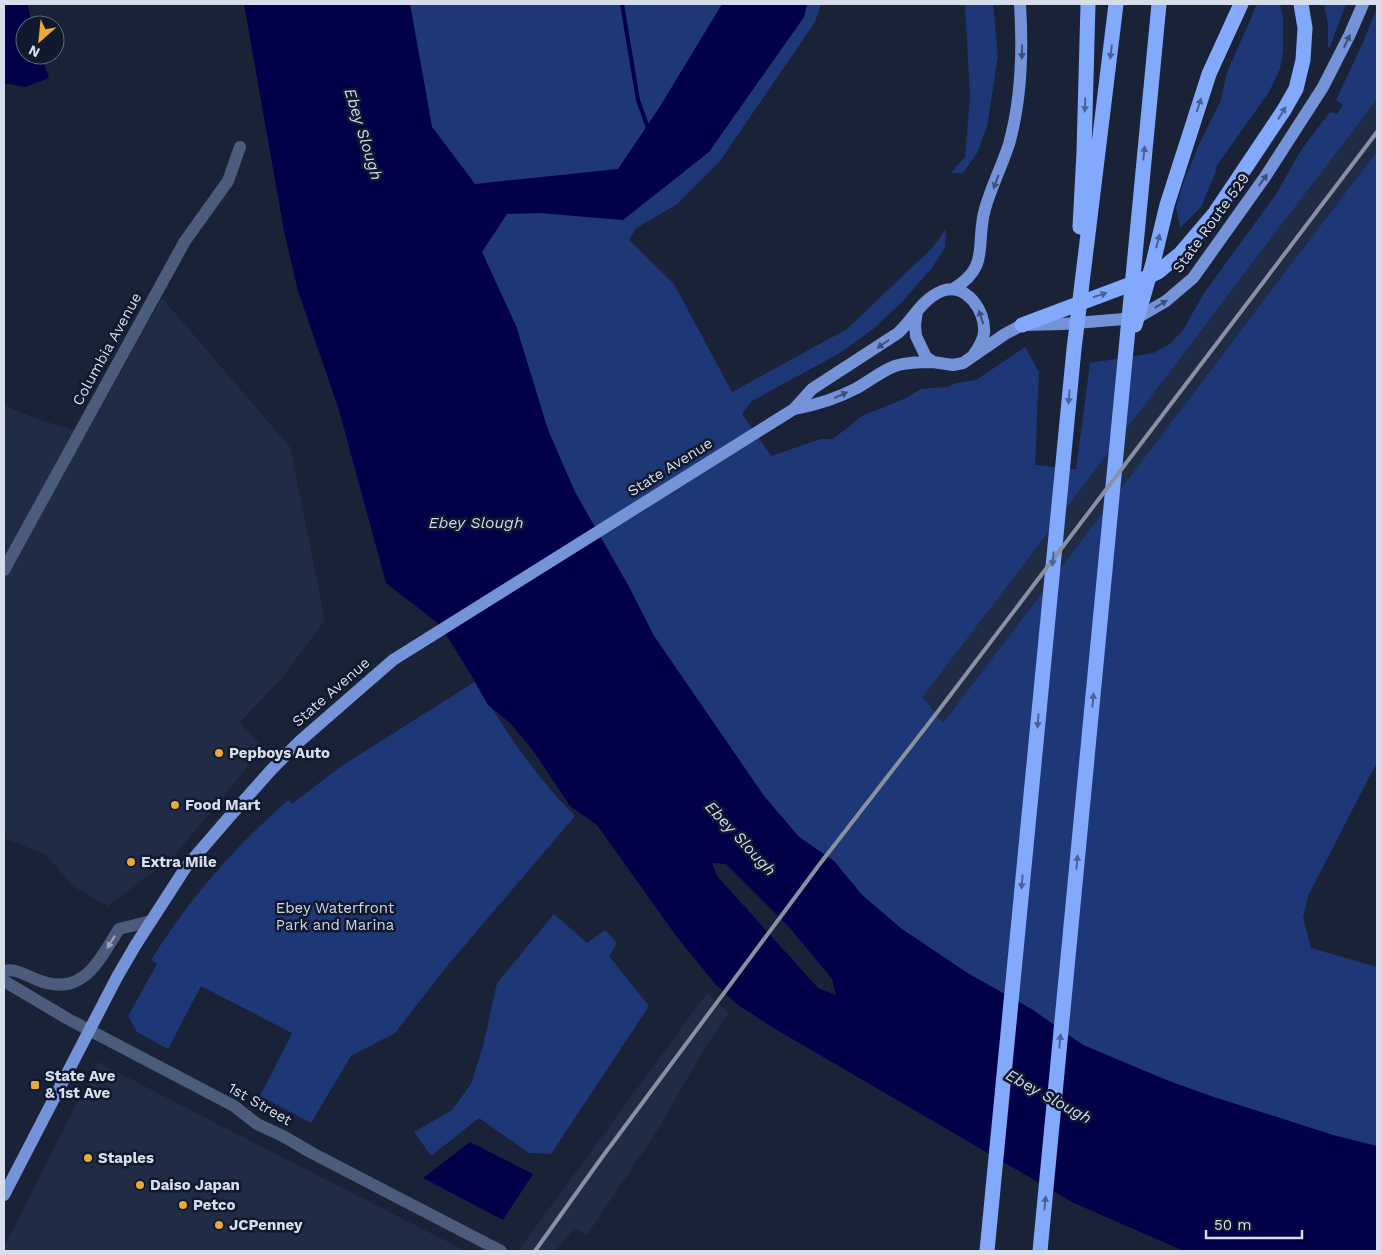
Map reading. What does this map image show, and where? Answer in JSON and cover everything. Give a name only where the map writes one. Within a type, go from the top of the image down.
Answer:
[{"type":"highway","points":[[1088,4],[1091,154]]},
{"type":"highway","points":[[987,1251],[1091,154],[1116,4]]},
{"type":"highway","points":[[1040,1251],[1159,4]]},
{"type":"highway","points":[[1126,355],[1153,263],[1167,205],[1209,74],[1241,4]]},
{"type":"highway","points":[[1022,325],[1139,281],[1158,272],[1186,248],[1215,213],[1296,89],[1304,52],[1305,28],[1301,4]]},
{"type":"main road","points":[[953,289],[968,295],[982,315],[984,335],[972,357],[963,363],[953,365],[933,362],[926,357],[916,336],[915,325],[918,310],[923,303],[931,297],[953,289],[965,282],[973,274],[977,265],[985,210],[1009,144],[1015,120],[1021,63],[1020,4]]},
{"type":"main road","name":"State Route 529","points":[[972,357],[1005,334],[1022,325],[1108,321],[1142,315],[1166,301],[1193,278],[1303,119],[1339,58],[1363,4]]},
{"type":"main road","name":"State Avenue","points":[[4,1196],[117,977],[186,867],[272,769],[300,741],[393,660],[794,409],[812,389],[898,333],[918,310]]},
{"type":"main road","name":"State Avenue","points":[[794,409],[822,404],[856,388],[895,366],[908,362],[933,362]]},
{"type":"street","name":"Columbia Avenue","points":[[4,570],[185,241],[228,181],[240,147]]},
{"type":"street","points":[[4,971],[11,969],[42,982],[59,985],[73,982],[87,975],[119,929],[151,921]]},
{"type":"street","name":"1st Street","points":[[4,981],[89,1030],[234,1106],[257,1124],[502,1251]]},
{"type":"shaded area","points":[[1377,99],[1377,151],[943,723],[923,697]]},
{"type":"shaded area","points":[[162,298],[290,447],[325,620],[282,678],[240,722],[261,746],[245,761],[249,765],[175,855],[108,906],[74,887],[46,855],[4,838],[4,405],[37,419],[86,434]]},
{"type":"shaded area","points":[[707,993],[729,1013],[706,1046],[657,1131],[587,1235],[575,1228],[555,1251],[518,1251]]},
{"type":"shaded area","points":[[98,1062],[466,1251],[4,1251],[4,1247]]},
{"type":"green space","points":[[410,4],[821,4],[815,22],[720,161],[676,205],[636,228],[629,240],[674,284],[732,392],[847,329],[933,247],[946,229],[945,248],[931,269],[902,302],[873,329],[840,353],[752,401],[742,414],[771,456],[821,439],[833,439],[862,416],[906,398],[921,389],[948,387],[956,383],[976,380],[1025,347],[1039,372],[1035,465],[1076,469],[1090,363],[1153,353],[1170,344],[1183,330],[1204,293],[1277,193],[1301,150],[1330,112],[1337,114],[1343,105],[1336,100],[1365,38],[1377,7],[1377,99],[923,697],[943,723],[1377,151],[1377,762],[1309,894],[1303,917],[1311,948],[1377,967],[1377,1161],[1147,1089],[919,953],[862,895],[834,861],[799,837],[764,796],[654,636],[628,585],[575,493],[548,430],[516,326],[482,252],[475,184],[432,127]]},
{"type":"green space","points":[[965,4],[993,4],[998,56],[987,127],[977,153],[963,173],[951,173],[965,157],[970,95]]},
{"type":"green space","points":[[1257,4],[1280,4],[1283,18],[1283,51],[1280,69],[1269,92],[1215,168],[1217,169],[1201,207],[1180,228],[1176,207],[1184,181],[1221,100],[1226,75]]},
{"type":"green space","points":[[1324,4],[1346,4],[1330,47],[1328,47],[1328,24]]},
{"type":"green space","name":"Ebey Waterfront Park and Marina","points":[[476,681],[533,769],[575,816],[447,966],[395,1033],[351,1056],[311,1123],[260,1096],[292,1033],[201,986],[168,1049],[137,1032],[128,1016],[157,964],[151,960],[197,895],[231,855],[288,800],[292,804],[340,767]]},
{"type":"green space","points":[[554,914],[587,943],[605,930],[617,943],[609,956],[649,1006],[551,1154],[529,1153],[479,1118],[431,1156],[414,1132],[452,1110],[471,1084],[483,1046],[497,983]]},
{"type":"water","points":[[4,4],[28,4],[30,15],[15,15],[15,65],[44,65],[49,78],[25,87],[4,83]]},
{"type":"water","name":"Ebey Slough","points":[[244,4],[410,4],[432,127],[475,184],[618,169],[659,108],[722,4],[807,4],[804,17],[709,152],[623,220],[539,213],[507,214],[482,252],[516,326],[548,430],[575,492],[628,585],[654,636],[764,796],[799,837],[834,861],[862,895],[902,929],[966,972],[1033,1010],[1083,1045],[1169,1081],[1211,1096],[1333,1135],[1377,1146],[1377,1251],[1184,1251],[1074,1203],[777,1030],[738,1005],[716,985],[677,937],[597,825],[570,806],[532,749],[510,723],[488,705],[439,624],[386,583],[339,410],[298,291],[284,231]]},
{"type":"water","points":[[470,1142],[533,1174],[503,1220],[423,1178]]},
{"type":"pier","points":[[712,863],[726,864],[789,927],[832,979],[836,995],[818,988],[717,876]]},
{"type":"waterway","points":[[622,4],[638,100],[648,128]]},
{"type":"railway","points":[[535,1251],[600,1160],[819,865],[936,714],[1377,132]]},
{"type":"place","name":"Pepboys Auto","points":[[219,753]]},
{"type":"place","name":"Food Mart","points":[[175,805]]},
{"type":"place","name":"Extra Mile","points":[[131,862]]},
{"type":"place","name":"State Ave & 1st Ave","points":[[35,1085]]},
{"type":"place","name":"Staples","points":[[88,1158]]},
{"type":"place","name":"Daiso Japan","points":[[140,1185]]},
{"type":"place","name":"Petco","points":[[183,1205]]},
{"type":"place","name":"JCPenney","points":[[219,1225]]}]
